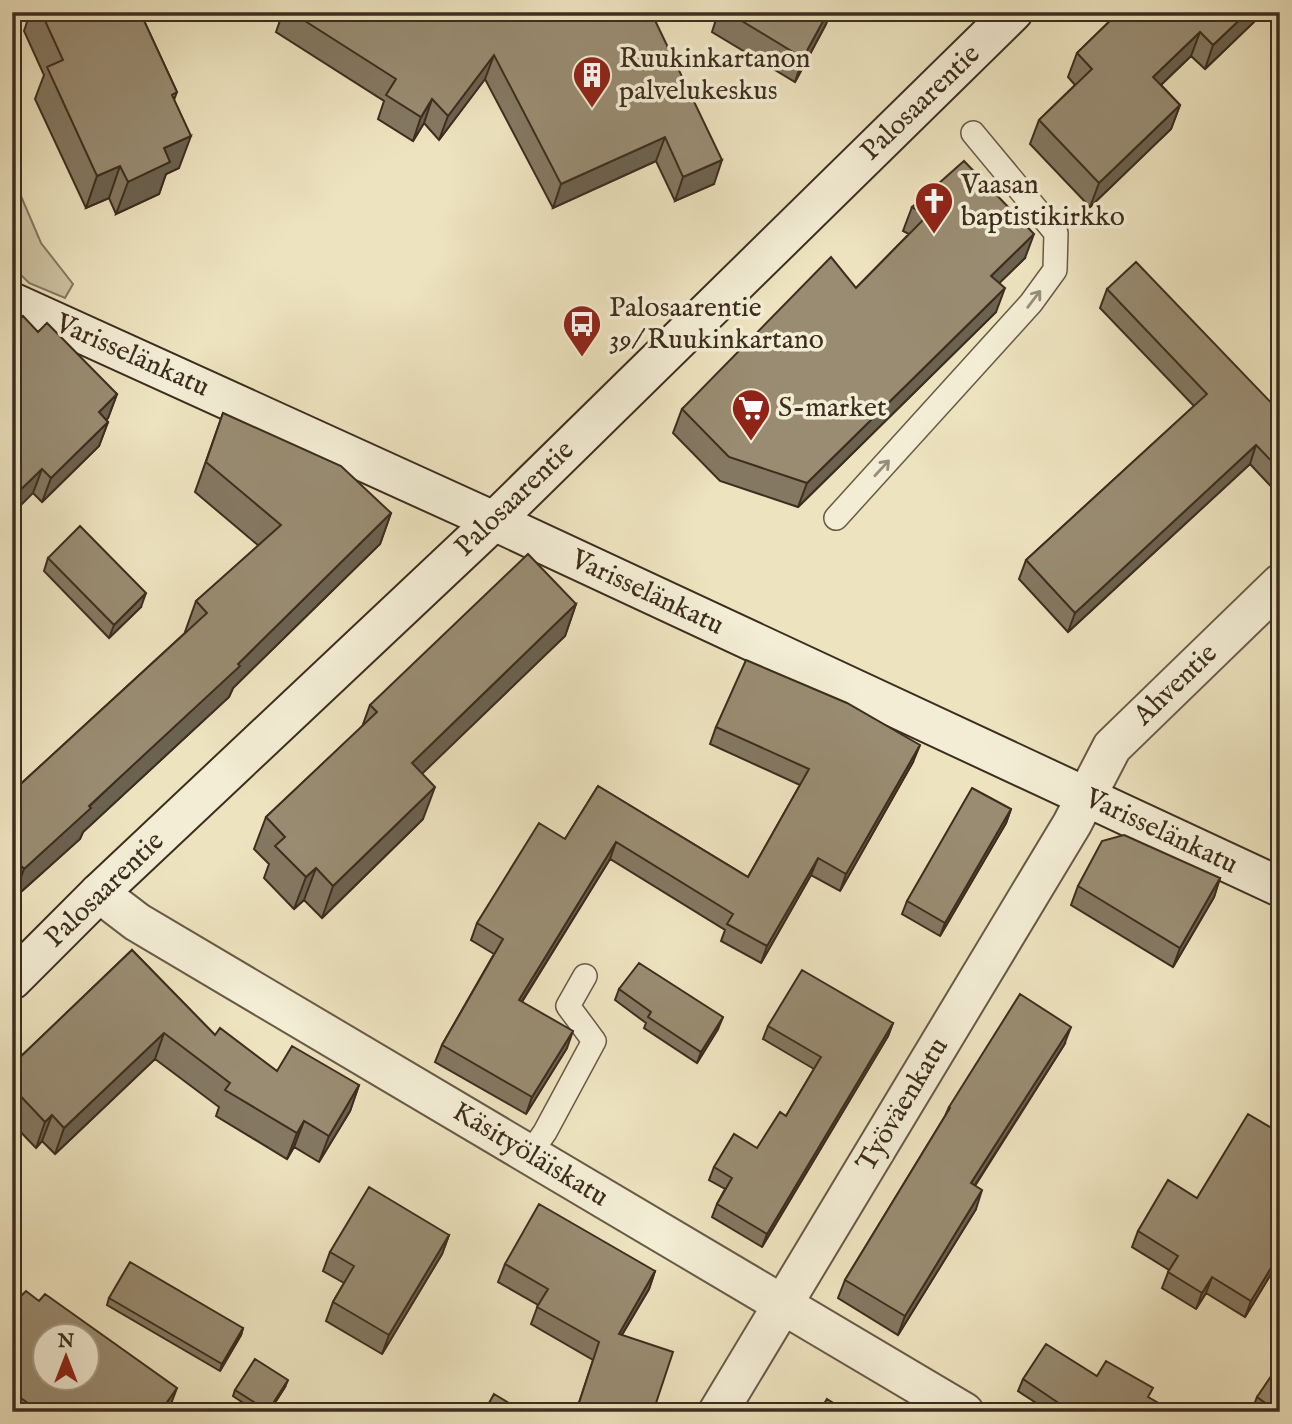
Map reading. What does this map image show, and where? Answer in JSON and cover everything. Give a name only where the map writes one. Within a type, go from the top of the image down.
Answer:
[{"type":"street","name":"Palosaarentie","points":[[12,980],[99,893],[494,521],[1013,12]]},
{"type":"street","name":"Varisselänkatu","points":[[12,302],[494,521],[1280,887]]},
{"type":"street","name":"Ahventie","points":[[1086,797],[1112,747],[1280,584]]},
{"type":"street","name":"Työväenkatu","points":[[718,1412],[1086,797]]},
{"type":"street","name":"Käsityöläiskatu","points":[[99,893],[137,922],[964,1412]]},
{"type":"lane","points":[[836,518],[998,342],[1055,270],[1056,233],[973,133]]},
{"type":"lane","points":[[529,1154],[545,1132],[594,1041],[568,1006],[584,976]]},
{"type":"shaded area","points":[[12,175],[41,243],[73,284],[65,298],[29,283],[12,266]]},
{"type":"building","points":[[41,12],[140,12],[177,92],[172,95],[191,136],[164,148],[170,162],[128,182],[120,166],[97,176],[47,67],[63,60]]},
{"type":"building","name":"Ruukinkartanon palvelukeskus","points":[[291,12],[651,12],[722,160],[683,177],[665,137],[561,184],[494,55],[448,116],[432,99],[421,117],[386,95],[396,79]]},
{"type":"building","points":[[727,12],[828,12],[803,58]]},
{"type":"building","points":[[1119,12],[1248,12],[1213,45],[1200,32],[1153,77],[1180,105],[1099,183],[1039,120],[1092,69],[1077,53]]},
{"type":"building","points":[[964,161],[1034,234],[991,276],[1005,288],[807,483],[729,457],[682,409],[831,257],[856,288],[927,216],[912,207]]},
{"type":"building","points":[[1136,262],[1280,412],[1280,470],[1256,445],[1075,613],[1026,560],[1207,394],[1107,289]]},
{"type":"building","points":[[23,316],[38,332],[47,323],[117,394],[99,412],[108,422],[51,478],[42,469],[12,498],[12,326]]},
{"type":"building","points":[[223,413],[341,466],[391,513],[238,664],[240,666],[24,869],[12,858],[12,792],[207,613],[196,601],[281,525],[206,462]]},
{"type":"building","points":[[80,526],[146,593],[114,625],[48,558]]},
{"type":"building","points":[[528,554],[576,604],[412,763],[435,787],[333,886],[316,868],[306,877],[275,846],[285,837],[266,817],[377,712],[370,705]]},
{"type":"building","points":[[746,660],[847,703],[920,745],[846,874],[818,858],[767,946],[727,924],[733,914],[616,842],[519,1000],[573,1031],[532,1097],[442,1045],[503,939],[477,923],[539,823],[565,839],[598,786],[748,877],[809,769],[716,727]]},
{"type":"building","points":[[972,788],[1011,809],[945,923],[907,901]]},
{"type":"building","points":[[1124,835],[1220,878],[1180,948],[1078,886],[1102,841]]},
{"type":"building","points":[[132,950],[215,1035],[220,1028],[277,1071],[292,1046],[359,1085],[329,1136],[304,1121],[297,1133],[225,1090],[230,1083],[164,1033],[64,1128],[52,1115],[45,1122],[12,1087],[12,1065]]},
{"type":"building","points":[[639,963],[723,1017],[701,1052],[648,1017],[651,1012],[619,989]]},
{"type":"building","points":[[802,970],[893,1023],[767,1234],[717,1204],[732,1178],[714,1167],[734,1134],[757,1148],[780,1112],[786,1116],[821,1057],[768,1026]]},
{"type":"building","points":[[1020,994],[1071,1027],[971,1183],[982,1190],[905,1316],[845,1280]]},
{"type":"building","points":[[1248,1114],[1280,1133],[1280,1253],[1251,1301],[1212,1277],[1202,1293],[1168,1272],[1178,1256],[1138,1231],[1168,1180],[1197,1198]]},
{"type":"building","points":[[369,1187],[449,1235],[389,1335],[333,1302],[354,1266],[330,1252]]},
{"type":"building","points":[[539,1204],[655,1271],[619,1334],[673,1352],[653,1412],[576,1412],[599,1342],[537,1307],[548,1289],[505,1264]]},
{"type":"building","points":[[130,1262],[243,1328],[222,1364],[109,1298]]},
{"type":"building","points":[[12,1290],[20,1297],[26,1291],[39,1301],[45,1294],[84,1322],[32,1322],[32,1392],[102,1392],[102,1335],[177,1388],[160,1412],[41,1412],[12,1392]]},
{"type":"building","points":[[1046,1344],[1097,1376],[1106,1361],[1153,1388],[1148,1397],[1174,1412],[1072,1412],[1023,1379]]},
{"type":"building","points":[[255,1359],[288,1380],[268,1411],[235,1390]]},
{"type":"building","points":[[1280,1363],[1280,1412],[1278,1412],[1257,1397]]},
{"type":"building","points":[[494,1394],[524,1412],[484,1412]]},
{"type":"building","points":[[827,1399],[848,1412],[819,1412]]},
{"type":"place","name":"Ruukinkartanon palvelukeskus","points":[[592,109]]},
{"type":"place","name":"Vaasan baptistikirkko","points":[[934,235]]},
{"type":"place","name":"Palosaarentie 39/ Ruukinkartano","points":[[582,358]]},
{"type":"place","name":"S-market","points":[[751,442]]}]
